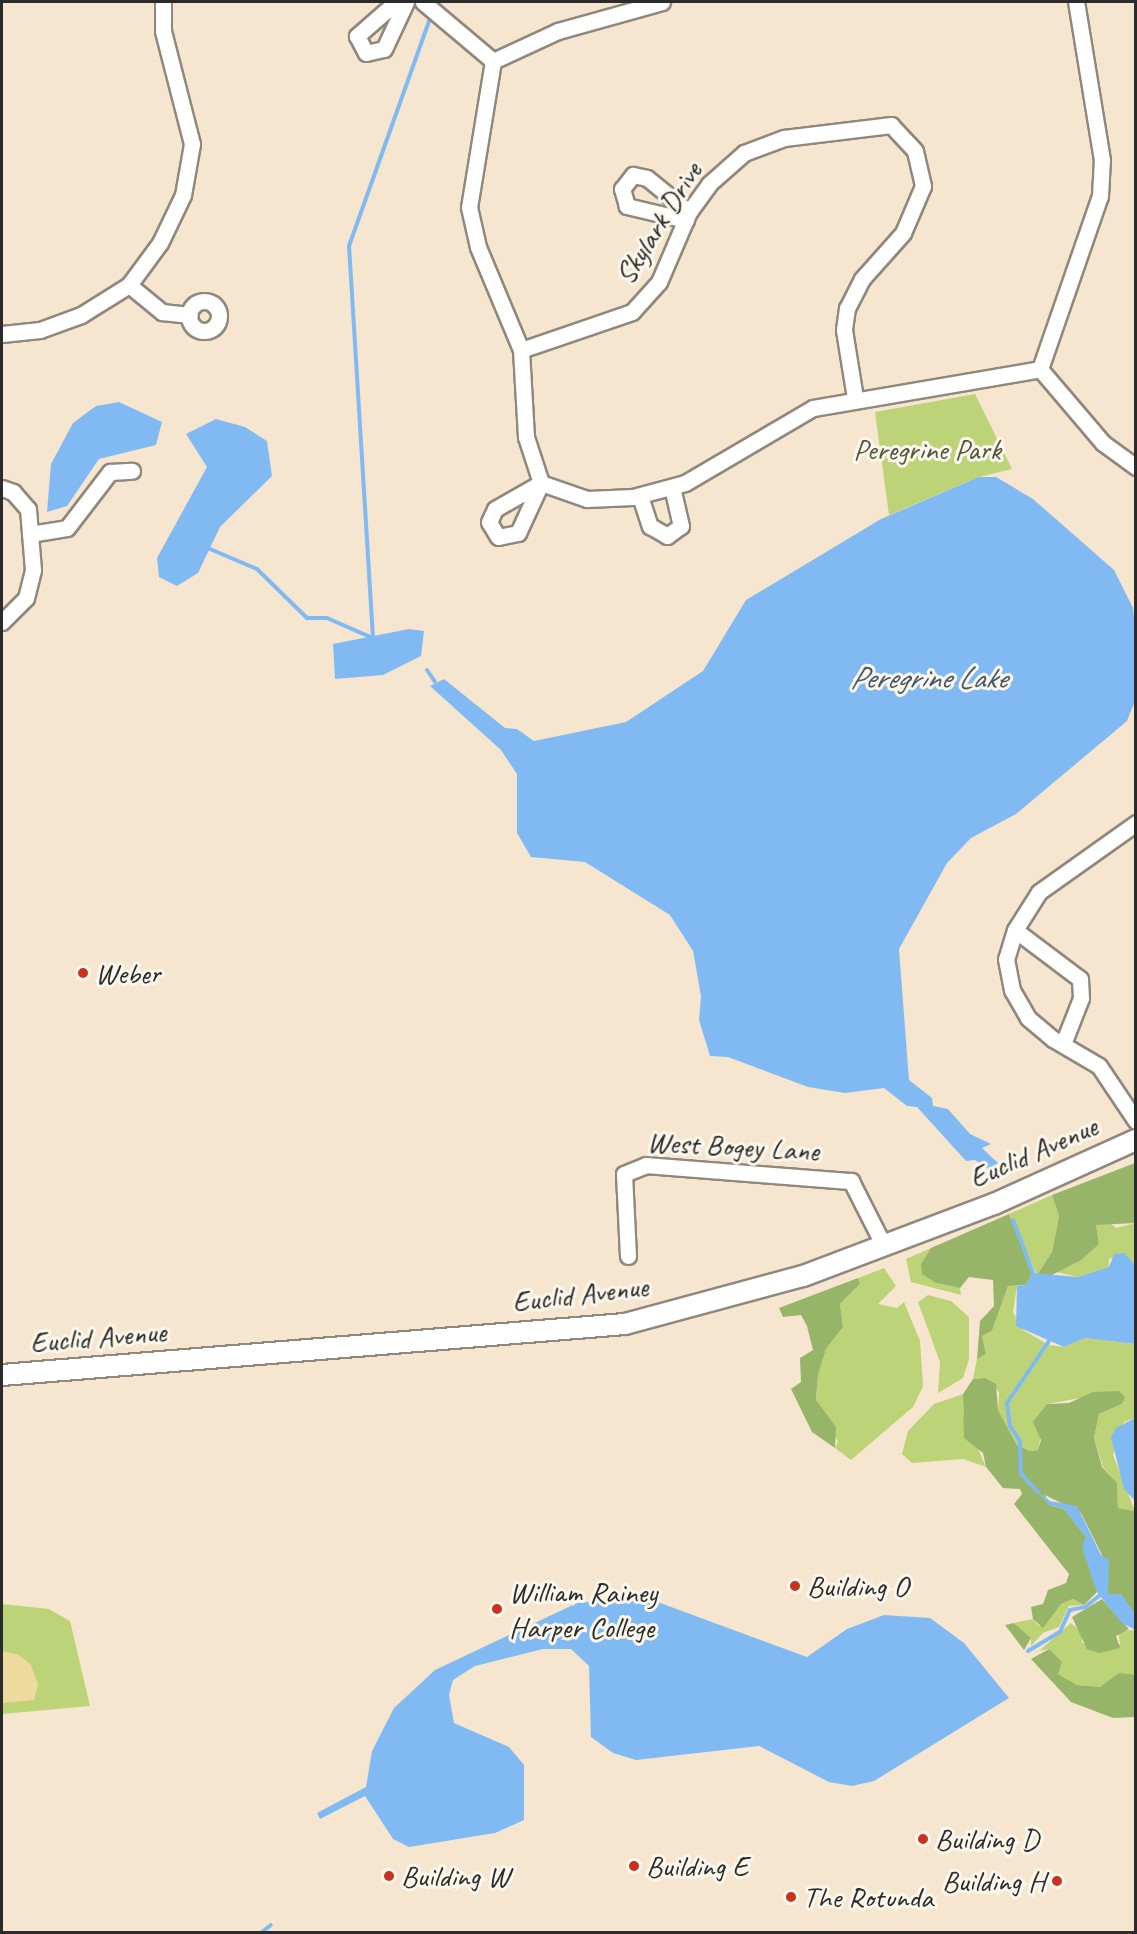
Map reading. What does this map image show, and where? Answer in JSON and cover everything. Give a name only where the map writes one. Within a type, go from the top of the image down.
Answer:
[{"type":"main road","name":"Euclid Avenue","points":[[2,1375],[626,1324],[803,1276],[994,1204],[1136,1140]]},
{"type":"street","points":[[2,334],[40,330],[81,315],[129,285],[160,243],[183,195],[192,144],[163,31],[163,2]]},
{"type":"street","points":[[396,2],[357,36],[366,53],[384,49],[406,2]]},
{"type":"street","points":[[423,2],[493,61]]},
{"type":"street","points":[[493,61],[558,31],[662,2]]},
{"type":"street","points":[[1040,369],[1102,182],[1076,2]]},
{"type":"street","points":[[493,61],[469,207],[478,247],[521,350],[526,437],[541,483],[587,499],[640,496],[672,487],[813,408],[855,398],[1040,369]]},
{"type":"street","name":"Skylark Drive","points":[[521,350],[632,312],[659,282],[688,216],[736,159],[784,138],[872,124],[891,125],[905,137],[915,152],[923,186],[903,234],[862,279],[847,308],[844,330],[855,398]]},
{"type":"street","points":[[129,285],[162,312],[190,315]]},
{"type":"street","points":[[1040,369],[1103,443],[1136,467]]},
{"type":"street","points":[[30,534],[67,528],[110,472],[132,471]]},
{"type":"street","points":[[640,496],[650,526],[667,536],[681,526],[672,487]]},
{"type":"street","points":[[2,488],[21,499],[30,534],[28,591],[2,622]]},
{"type":"street","points":[[1136,823],[1039,892],[1015,930],[1005,958],[1012,990],[1028,1018],[1099,1066],[1136,1122]]},
{"type":"street","points":[[1015,930],[1080,979],[1081,998],[1064,1044]]},
{"type":"street","name":"West Bogey Lane","points":[[628,1256],[624,1174],[646,1165],[851,1181],[884,1246]]},
{"type":"green space","name":"Peregrine Park","points":[[975,394],[1012,469],[979,477],[889,515],[875,412]]},
{"type":"green space","points":[[1135,1163],[1135,1223],[1096,1225],[1099,1244],[1081,1260],[1046,1278],[1037,1275],[1052,1252],[1059,1216],[1052,1195]]},
{"type":"green space","points":[[1052,1195],[1059,1216],[1052,1252],[1037,1275],[1009,1214]]},
{"type":"green space","points":[[1009,1214],[1033,1273],[1026,1285],[1008,1286],[992,1331],[982,1336],[986,1354],[977,1359],[980,1321],[994,1306],[993,1280],[969,1277],[960,1288],[936,1283],[922,1274],[921,1264],[931,1248]]},
{"type":"green space","points":[[1109,1222],[1116,1228],[1135,1223],[1135,1265],[1125,1253],[1109,1259],[1109,1267],[1078,1277],[1057,1272],[1099,1244],[1096,1225]]},
{"type":"green space","points":[[931,1248],[921,1264],[936,1283],[960,1288],[961,1295],[911,1282],[906,1259]]},
{"type":"green space","points":[[884,1268],[896,1286],[878,1304],[897,1308],[904,1302],[920,1341],[923,1386],[913,1407],[851,1460],[835,1448],[838,1441],[816,1400],[818,1375],[826,1349],[843,1327],[840,1304],[860,1284],[858,1278]]},
{"type":"green space","points":[[858,1278],[860,1284],[840,1304],[843,1327],[826,1349],[818,1375],[816,1400],[836,1427],[835,1448],[812,1432],[791,1389],[801,1382],[800,1358],[813,1350],[807,1326],[801,1315],[783,1317],[779,1308]]},
{"type":"green space","points":[[1008,1286],[1017,1286],[1013,1312],[1023,1330],[1049,1345],[1064,1347],[1085,1338],[1135,1344],[1135,1418],[1124,1422],[1113,1455],[1135,1511],[1118,1508],[1117,1483],[1103,1467],[1094,1438],[1099,1414],[1122,1404],[1119,1391],[1047,1404],[1038,1450],[1030,1451],[1017,1445],[998,1410],[999,1392],[985,1378],[973,1379],[977,1359],[986,1354],[982,1336],[992,1331]]},
{"type":"green space","points":[[928,1295],[951,1301],[969,1317],[969,1359],[963,1378],[938,1393],[940,1362],[918,1302]]},
{"type":"green space","points":[[985,1378],[996,1384],[998,1410],[1017,1445],[1030,1451],[1038,1450],[1041,1440],[1033,1422],[1047,1404],[1069,1403],[1093,1392],[1119,1391],[1125,1397],[1122,1404],[1099,1414],[1094,1438],[1102,1467],[1117,1483],[1118,1508],[1135,1511],[1135,1613],[1108,1594],[1102,1555],[1081,1513],[1045,1495],[1049,1505],[1064,1509],[1086,1537],[1097,1592],[1084,1605],[1073,1599],[1061,1604],[1043,1628],[1033,1619],[1031,1607],[1043,1604],[1048,1590],[1066,1583],[1069,1574],[1014,1504],[1022,1494],[1020,1489],[1003,1488],[986,1467],[983,1453],[964,1438],[963,1394],[973,1379]]},
{"type":"green space","points":[[963,1394],[963,1414],[986,1467],[963,1459],[912,1463],[902,1454],[908,1431],[934,1404]]},
{"type":"green space","points":[[1073,1599],[1084,1605],[1069,1606],[1059,1627],[1043,1633],[1031,1646],[1031,1638],[1014,1623],[1033,1619],[1039,1626],[1061,1604]]},
{"type":"green space","points":[[1102,1599],[1129,1629],[1116,1636],[1120,1648],[1099,1653],[1087,1649],[1072,1617]]},
{"type":"green space","points":[[2,1604],[49,1609],[70,1621],[90,1706],[2,1714]]},
{"type":"green space","points":[[1014,1623],[1031,1638],[1024,1650],[1005,1625]]},
{"type":"green space","points":[[1071,1623],[1082,1632],[1082,1643],[1120,1644],[1118,1631],[1135,1630],[1135,1675],[1099,1687],[1077,1685],[1058,1674],[1049,1649],[1039,1651]]},
{"type":"green space","points":[[1049,1649],[1062,1662],[1058,1674],[1077,1685],[1100,1687],[1119,1673],[1135,1675],[1135,1717],[1113,1718],[1071,1702],[1031,1659]]},
{"type":"sand","points":[[2,1651],[19,1655],[31,1665],[38,1685],[34,1700],[2,1703]]},
{"type":"water","points":[[119,402],[162,422],[156,445],[99,459],[67,506],[47,512],[51,464],[73,423],[96,406]]},
{"type":"water","points":[[216,419],[245,427],[267,441],[272,476],[220,527],[198,573],[177,586],[159,577],[157,558],[207,467],[186,434]]},
{"type":"water","name":"Peregrine Lake","points":[[979,477],[996,477],[1033,499],[1114,570],[1133,608],[1136,642],[1135,701],[1127,721],[1016,814],[971,838],[947,863],[899,949],[909,1080],[932,1098],[933,1106],[948,1109],[970,1134],[991,1144],[982,1148],[998,1163],[990,1170],[975,1160],[966,1161],[917,1107],[907,1106],[884,1088],[845,1093],[808,1087],[728,1057],[710,1056],[699,1020],[701,996],[693,951],[670,915],[585,862],[531,857],[517,833],[517,774],[501,750],[430,686],[444,679],[505,728],[517,729],[534,741],[626,722],[703,671],[746,600],[881,519]]},
{"type":"water","points":[[409,629],[424,631],[421,656],[383,675],[335,679],[333,644]]},
{"type":"water","points":[[1125,1253],[1135,1265],[1135,1344],[1085,1338],[1064,1347],[1016,1326],[1017,1286],[1026,1285],[1033,1273],[1078,1277],[1109,1267],[1114,1254]]},
{"type":"water","points":[[1135,1418],[1135,1501],[1124,1489],[1111,1437],[1116,1428]]},
{"type":"water","points":[[1034,1488],[1050,1501],[1077,1506],[1101,1555],[1109,1560],[1108,1594],[1121,1594],[1135,1613],[1135,1630],[1121,1622],[1097,1592],[1082,1547],[1086,1537],[1064,1509],[1049,1505]]},
{"type":"water","points":[[644,1597],[807,1657],[847,1629],[884,1615],[930,1618],[964,1643],[1009,1698],[874,1781],[852,1786],[829,1782],[759,1746],[636,1760],[613,1753],[591,1737],[589,1666],[571,1649],[543,1649],[475,1666],[453,1680],[449,1695],[454,1723],[509,1747],[524,1765],[524,1820],[495,1833],[409,1847],[393,1839],[365,1796],[320,1819],[317,1813],[366,1787],[372,1751],[394,1708],[435,1670],[577,1603]]},
{"type":"waterway","points":[[373,638],[349,246],[430,19]]},
{"type":"waterway","points":[[210,549],[257,569],[307,618],[327,618],[375,639]]},
{"type":"waterway","points":[[427,670],[435,682]]},
{"type":"waterway","points":[[1013,1220],[1035,1278]]},
{"type":"waterway","points":[[1038,1492],[1021,1474],[1020,1441],[1010,1426],[1007,1403],[1049,1341]]},
{"type":"waterway","points":[[1028,1651],[1060,1632],[1070,1610],[1085,1607],[1103,1593]]},
{"type":"waterway","points":[[262,1932],[271,1925]]},
{"type":"place","name":"Weber","points":[[83,973]]},
{"type":"place","name":"Building O","points":[[795,1586]]},
{"type":"place","name":"William Rainey Harper College","points":[[497,1609]]},
{"type":"place","name":"Building D","points":[[923,1839]]},
{"type":"place","name":"Building E","points":[[634,1866]]},
{"type":"place","name":"Building W","points":[[389,1876]]},
{"type":"place","name":"Building H","points":[[1057,1881]]},
{"type":"place","name":"The Rotunda","points":[[791,1897]]}]
